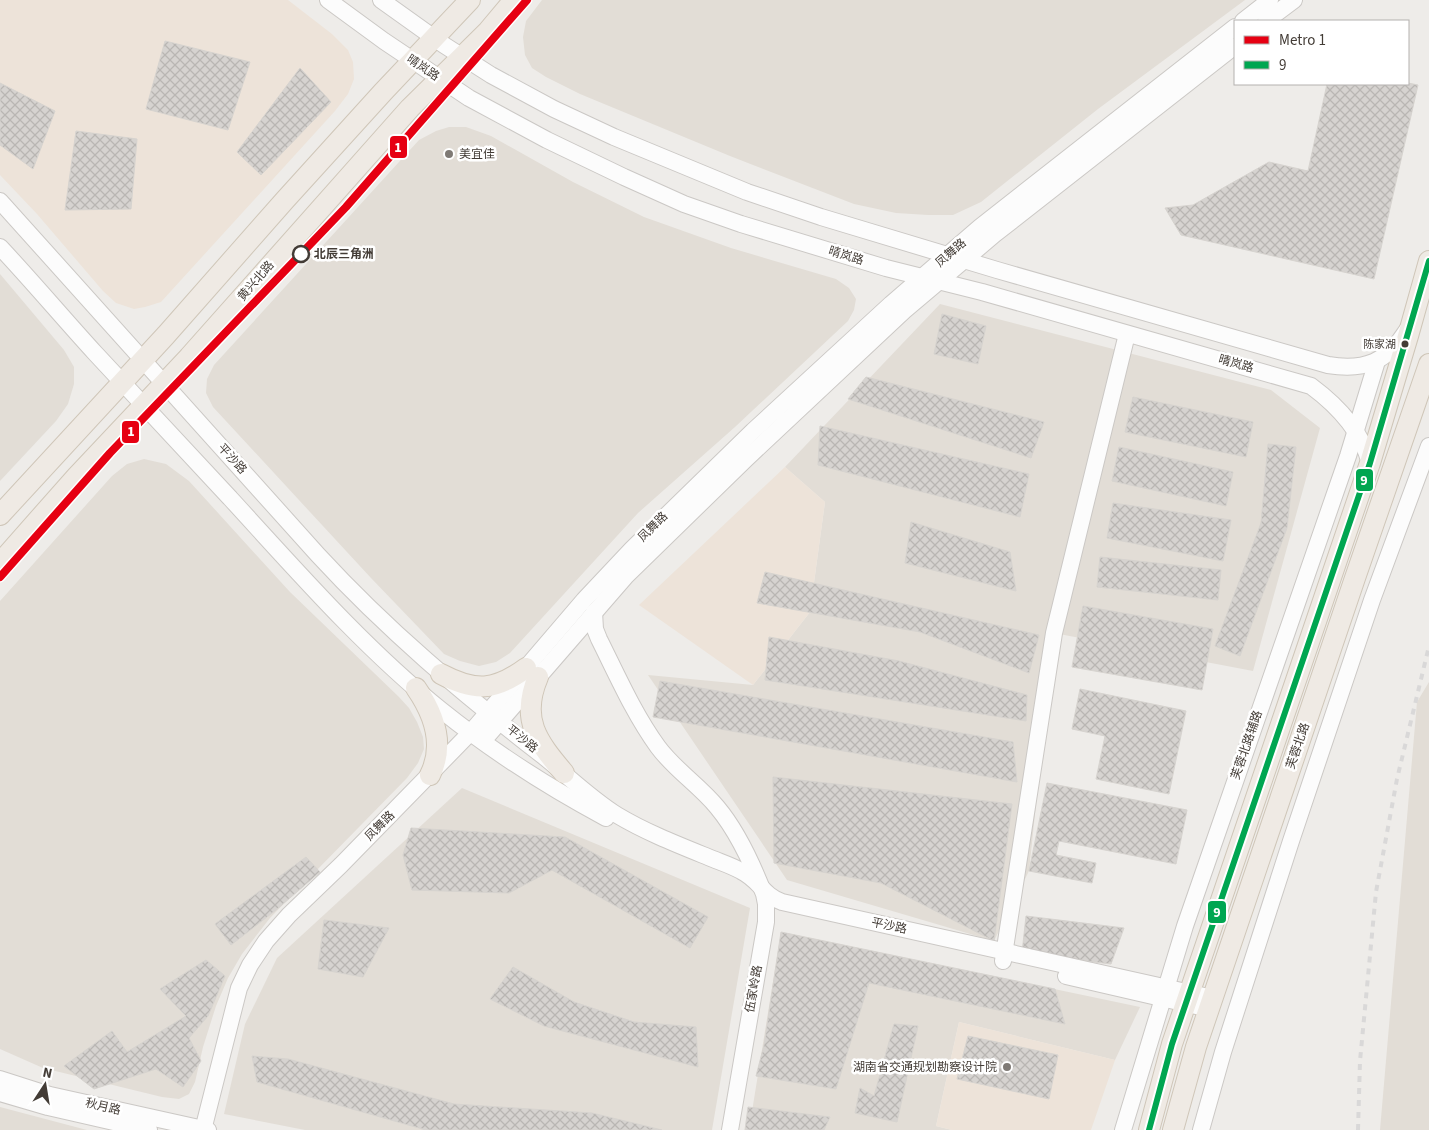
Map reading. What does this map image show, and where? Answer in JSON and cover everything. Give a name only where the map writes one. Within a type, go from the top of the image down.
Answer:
[{"type":"main road","points":[[0,515],[240,253],[285,200],[470,0]]},
{"type":"main road","name":"黄兴北路","points":[[0,563],[76,477],[164,384],[359,164],[440,78],[488,31],[514,0]]},
{"type":"main road","name":"芙蓉北路","points":[[1149,1130],[1172,1044],[1370,463],[1429,261]]},
{"type":"main road","name":"芙蓉北路","points":[[1173,1130],[1196,1047],[1352,587],[1429,367]]},
{"type":"main road","points":[[441,674],[459,683],[485,686],[500,685],[532,672],[530,704],[532,726],[542,747],[564,773]]},
{"type":"main road","points":[[416,688],[430,709],[437,741],[436,763],[430,775]]},
{"type":"street","name":"晴岚路","points":[[328,0],[384,41],[469,98],[547,140],[684,204],[741,224],[886,268],[982,292],[1311,386],[1324,396],[1356,430],[1370,463]]},
{"type":"street","name":"晴岚路","points":[[381,0],[491,75],[554,110],[747,192],[821,217],[964,260],[1344,368],[1377,361],[1389,353],[1401,340],[1412,321]]},
{"type":"street","points":[[1244,20],[1270,0]]},
{"type":"street","points":[[1267,20],[1294,0]]},
{"type":"street","name":"凤舞路","points":[[205,1130],[239,988],[250,965],[266,941],[289,915],[430,775],[477,736],[532,672],[584,600],[646,535],[753,431],[922,277],[980,227],[1234,29]]},
{"type":"street","name":"凤舞路","points":[[532,672],[594,612],[626,576],[685,518],[904,311],[995,234],[1234,47]]},
{"type":"street","name":"平沙路","points":[[0,201],[372,612],[441,674],[594,799],[619,816],[661,837],[741,871],[750,876],[768,896],[782,902],[1211,1004]]},
{"type":"street","name":"平沙路","points":[[0,246],[122,382],[342,618],[440,709],[536,778],[590,810],[659,845],[744,882],[750,886],[766,908],[796,917],[1004,956]]},
{"type":"street","points":[[1004,956],[1054,633],[1127,334]]},
{"type":"street","name":"芙蓉北路辅路","points":[[1123,1130],[1164,993],[1356,430],[1377,361]]},
{"type":"street","points":[[1201,1130],[1223,1052],[1291,841],[1372,600],[1429,446]]},
{"type":"street","name":"伍家岭路","points":[[594,612],[595,630],[636,711],[658,747],[676,768],[716,806],[736,832],[762,888],[766,908],[766,922],[730,1130]]},
{"type":"street","points":[[1263,701],[1286,709]]},
{"type":"street","name":"秋月路","points":[[0,1079],[50,1095],[205,1130]]},
{"type":"street","name":"秋月路","points":[[0,1093],[48,1108],[149,1130]]},
{"type":"shaded area","points":[[0,0],[288,0],[332,34],[348,50],[353,62],[354,79],[348,94],[335,111],[161,302],[134,309],[116,303],[103,291],[37,214],[0,175]]},
{"type":"shaded area","points":[[542,0],[1245,0],[1098,109],[981,202],[953,215],[928,215],[896,213],[854,204],[730,156],[580,94],[546,77],[532,68],[525,55],[523,37],[526,21]]},
{"type":"shaded area","points":[[449,127],[466,127],[491,136],[573,182],[644,217],[731,248],[836,279],[849,288],[856,299],[854,310],[848,321],[735,427],[638,513],[510,653],[496,662],[479,666],[444,654],[213,407],[206,393],[207,379],[214,365],[419,140]]},
{"type":"shaded area","points":[[0,274],[64,350],[74,367],[74,384],[68,404],[56,421],[0,481]]},
{"type":"shaded area","points":[[940,304],[1271,390],[1320,428],[1253,671],[1054,633],[1029,871],[994,941],[787,880],[648,675],[753,685],[810,612],[825,502],[785,467]]},
{"type":"shaded area","points":[[144,459],[166,464],[189,481],[290,592],[399,697],[409,708],[417,722],[423,737],[424,749],[418,763],[407,778],[270,918],[242,954],[228,978],[216,1006],[203,1047],[195,1082],[189,1094],[179,1099],[162,1097],[43,1068],[0,1049],[0,601],[112,476],[127,464]]},
{"type":"shaded area","points":[[785,467],[825,502],[810,612],[753,685],[639,605]]},
{"type":"shaded area","points":[[1429,682],[1429,1130],[1380,1130],[1417,702]]},
{"type":"shaded area","points":[[462,788],[750,908],[712,1130],[305,1130],[224,1114],[245,1024],[277,958]]},
{"type":"shaded area","points":[[781,932],[1140,1007],[1115,1060],[959,1022],[936,1126],[952,1130],[749,1130]]},
{"type":"shaded area","points":[[959,1022],[1115,1060],[1091,1130],[952,1130],[936,1126]]},
{"type":"shaded area","points":[[0,1107],[87,1130],[0,1130]]},
{"type":"building","points":[[165,41],[250,62],[228,130],[146,109]]},
{"type":"building","points":[[300,68],[331,102],[261,175],[237,152]]},
{"type":"building","points":[[0,83],[55,111],[33,169],[0,145]]},
{"type":"building","points":[[1409,83],[1418,85],[1374,279],[1181,235],[1165,208],[1193,205],[1269,162],[1308,171],[1327,85],[1409,85]]},
{"type":"building","points":[[76,131],[137,139],[131,209],[65,210]]},
{"type":"building","points":[[942,314],[986,326],[978,364],[934,354]]},
{"type":"building","points":[[866,377],[1044,422],[1031,458],[848,399]]},
{"type":"building","points":[[1133,397],[1253,422],[1246,457],[1125,432]]},
{"type":"building","points":[[820,426],[1029,474],[1020,517],[818,465]]},
{"type":"building","points":[[1268,444],[1296,447],[1287,528],[1240,656],[1215,646],[1261,523]]},
{"type":"building","points":[[1119,447],[1233,472],[1226,506],[1112,481]]},
{"type":"building","points":[[1113,503],[1231,520],[1223,561],[1107,538]]},
{"type":"building","points":[[911,522],[1010,552],[1016,591],[905,563]]},
{"type":"building","points":[[1100,557],[1221,570],[1218,600],[1097,587]]},
{"type":"building","points":[[765,572],[1039,635],[1029,673],[920,632],[757,603]]},
{"type":"building","points":[[1083,606],[1213,629],[1202,690],[1072,667]]},
{"type":"building","points":[[769,637],[899,661],[1027,695],[1026,721],[765,680]]},
{"type":"building","points":[[660,681],[1013,742],[1017,782],[653,717]]},
{"type":"building","points":[[1080,689],[1186,711],[1169,794],[1096,779],[1105,736],[1072,729]]},
{"type":"building","points":[[773,777],[1012,804],[994,941],[881,883],[774,863]]},
{"type":"building","points":[[1047,783],[1187,810],[1176,864],[1059,841],[1056,855],[1096,863],[1092,883],[1029,871]]},
{"type":"building","points":[[411,828],[565,837],[708,917],[690,948],[552,870],[509,893],[412,890],[403,855]]},
{"type":"building","points":[[306,857],[320,872],[231,945],[215,924]]},
{"type":"building","points":[[1026,916],[1124,928],[1111,964],[1022,953]]},
{"type":"building","points":[[324,920],[389,928],[363,977],[318,969]]},
{"type":"building","points":[[781,932],[1055,989],[1065,1024],[869,983],[836,1089],[756,1076],[764,1045]]},
{"type":"building","points":[[206,960],[225,976],[208,1016],[189,1038],[201,1061],[183,1087],[156,1069],[94,1089],[64,1066],[112,1031],[127,1052],[186,1016],[160,989]]},
{"type":"building","points":[[513,967],[574,1002],[634,1022],[696,1027],[698,1067],[544,1026],[490,999]]},
{"type":"building","points":[[894,1024],[918,1026],[897,1122],[855,1113],[860,1088],[874,1096]]},
{"type":"building","name":"湖南省交通规划勘察设计院","points":[[968,1036],[1058,1055],[1049,1099],[957,1079]]},
{"type":"building","points":[[252,1056],[288,1059],[454,1104],[592,1113],[662,1130],[426,1130],[257,1082]]},
{"type":"building","points":[[748,1107],[830,1117],[824,1130],[745,1130]]},
{"type":"railway","points":[[1358,1130],[1360,1061],[1376,892],[1397,779],[1429,646]]},
{"type":"metro line","name":"1","points":[[0,577],[110,453],[346,207],[527,0]]},
{"type":"transit line","name":"9","points":[[1149,1130],[1172,1044],[1370,463],[1429,261]]},
{"type":"place","name":"美宜佳","points":[[449,154]]},
{"type":"place","name":"北辰三角洲","points":[[301,254]]},
{"type":"place","name":"陈家湖","points":[[1405,344]]},
{"type":"place","name":"湖南省交通规划勘察设计院","points":[[1007,1067]]}]
